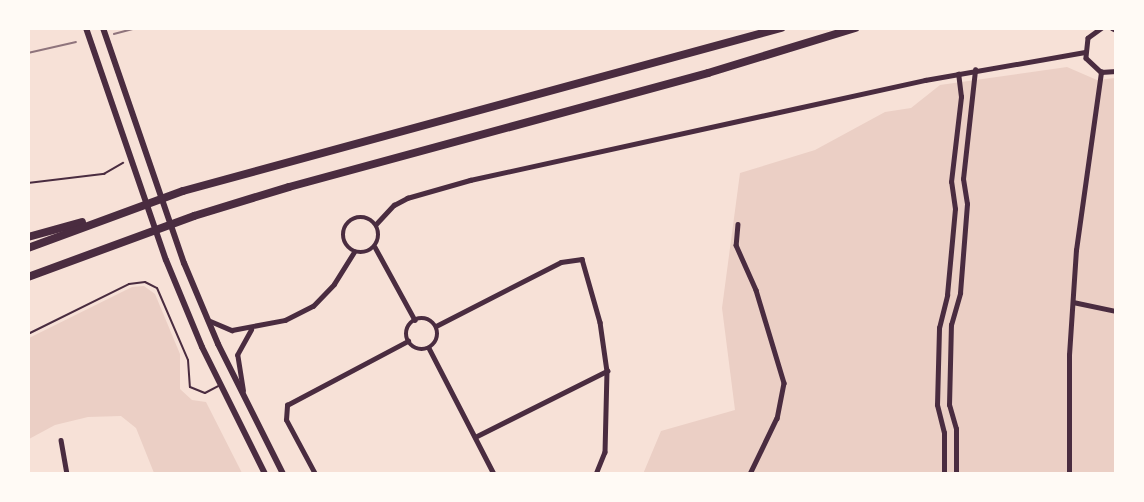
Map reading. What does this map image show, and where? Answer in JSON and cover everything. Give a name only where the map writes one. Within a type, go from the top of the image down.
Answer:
[{"type":"highway","points":[[28,237],[104,217],[183,191],[781,28]]},
{"type":"highway","points":[[28,277],[194,216],[855,28]]},
{"type":"highway","points":[[28,248],[104,217]]},
{"type":"main road","points":[[86,28],[166,260],[220,385],[265,474]]},
{"type":"main road","points":[[103,28],[175,239],[208,320],[283,474]]},
{"type":"street","points":[[1102,28],[1088,38],[1085,52],[1090,64],[1101,72],[1116,70]]},
{"type":"street","points":[[376,224],[394,205],[431,190],[975,70],[1085,52]]},
{"type":"street","points":[[956,474],[956,429],[949,405],[951,321],[960,293],[967,204],[963,179],[975,70]]},
{"type":"street","points":[[1069,474],[1073,303],[1081,201],[1101,72]]},
{"type":"street","points":[[944,474],[944,433],[937,405],[939,328],[947,295],[955,209],[951,177],[962,97],[958,74]]},
{"type":"street","points":[[360,217],[376,224],[380,235],[375,247],[366,253],[354,252],[345,244],[345,226],[360,217]]},
{"type":"street","points":[[738,224],[735,245],[756,290],[784,383],[777,418],[750,474]]},
{"type":"street","points":[[375,247],[415,320]]},
{"type":"street","points":[[208,320],[232,330],[251,330],[285,320],[313,306],[334,284],[354,252]]},
{"type":"street","points":[[436,326],[570,258],[582,259],[586,267],[607,371],[605,452],[596,474]]},
{"type":"street","points":[[1073,303],[1116,311]]},
{"type":"street","points":[[424,318],[436,326],[438,337],[429,348],[418,349],[408,341],[407,328],[415,320],[424,318]]},
{"type":"street","points":[[245,399],[237,355],[251,330]]},
{"type":"street","points":[[315,474],[286,420],[287,405],[408,341]]},
{"type":"street","points":[[429,348],[494,474]]},
{"type":"street","points":[[475,437],[607,371]]},
{"type":"street","points":[[61,440],[67,474]]},
{"type":"lane","points":[[28,334],[129,284],[146,282],[157,288],[188,360],[190,387],[205,393],[220,385]]},
{"type":"path","points":[[28,183],[104,174],[117,169],[130,157]]},
{"type":"shaded area","points":[[1067,67],[1097,80],[1115,78],[1115,473],[643,474],[661,431],[735,410],[722,308],[740,173],[815,150],[885,112],[911,108],[940,85]]},
{"type":"shaded area","points":[[144,286],[155,294],[180,354],[180,389],[192,400],[206,402],[242,473],[154,473],[136,428],[121,416],[88,417],[55,425],[29,439],[29,338],[132,287]]},
{"type":"tram line","points":[[114,34],[136,28]]},
{"type":"tram line","points":[[28,53],[76,42]]}]
